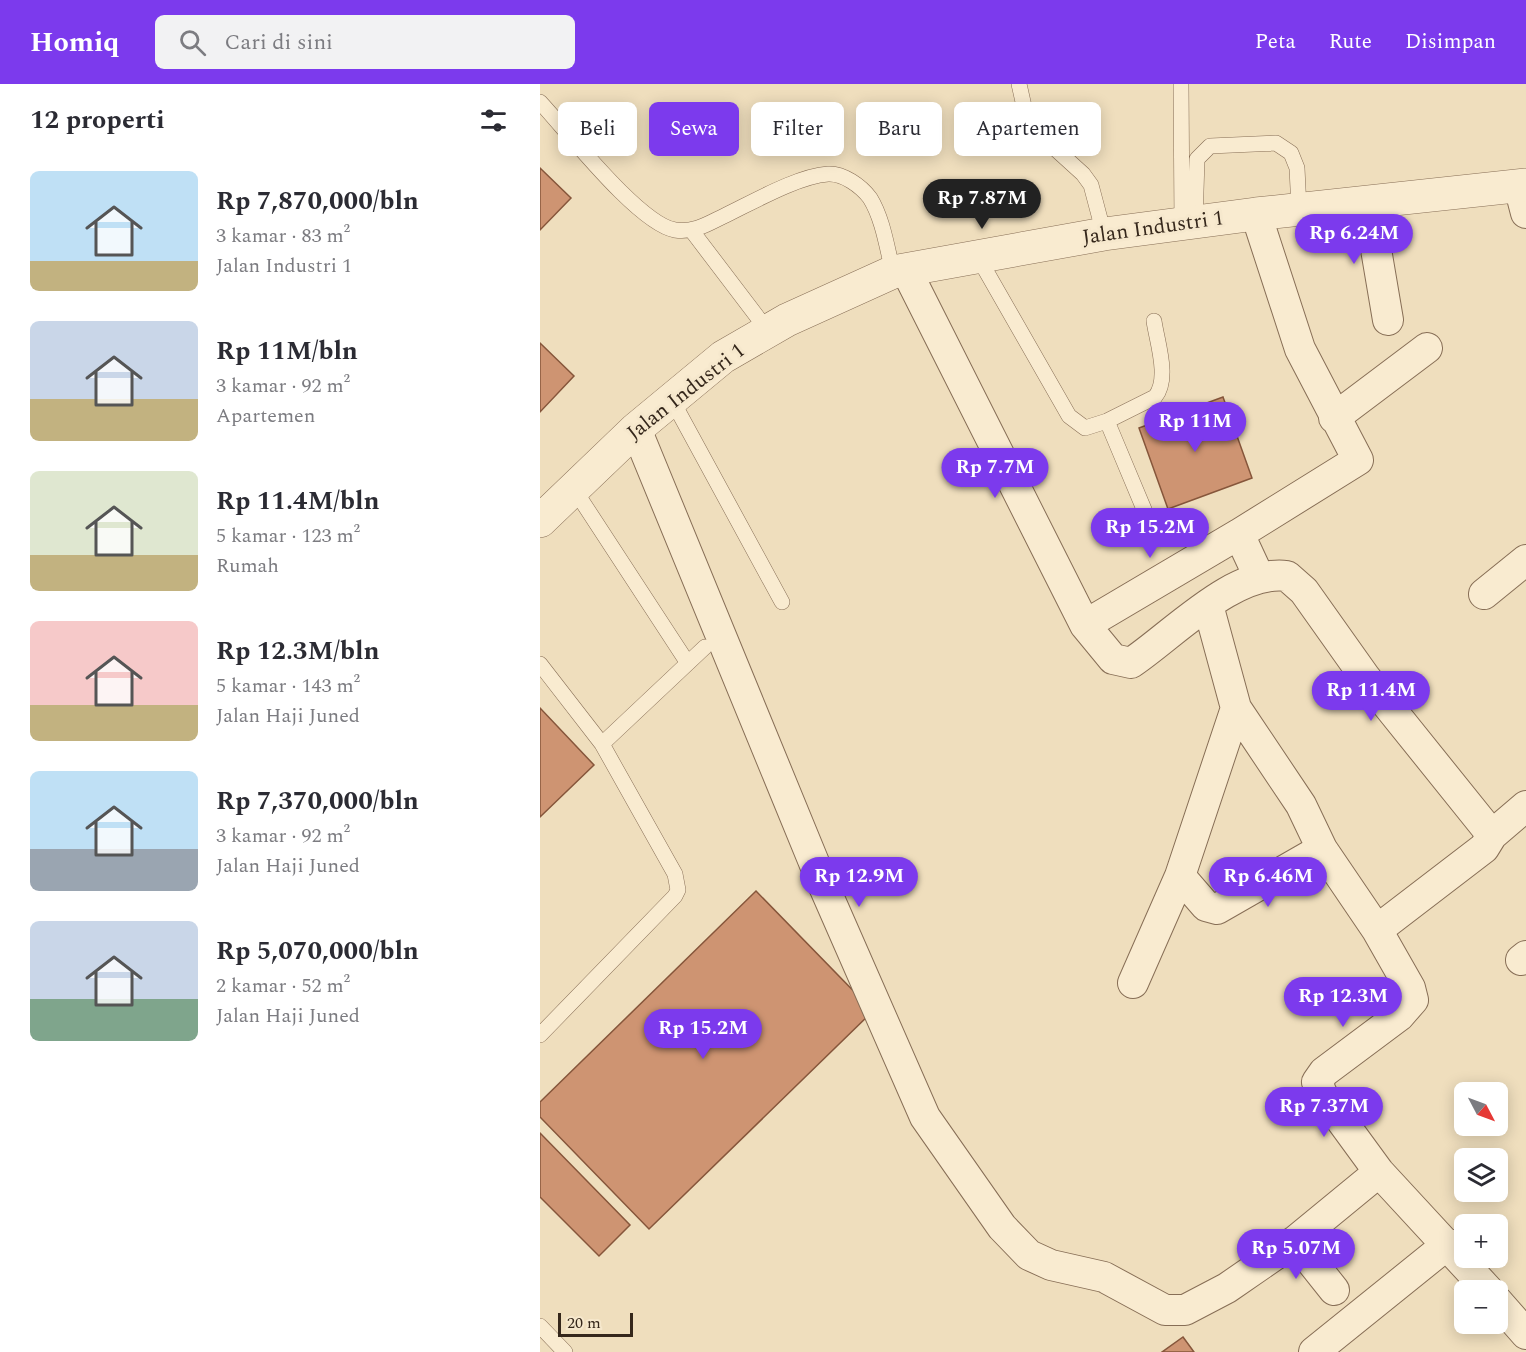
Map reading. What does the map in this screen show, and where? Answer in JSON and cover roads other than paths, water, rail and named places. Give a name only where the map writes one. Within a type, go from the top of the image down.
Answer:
[{"type":"street","name":"Jalan Industri 1","points":[[540,521],[636,429],[723,357],[768,331],[900,271],[1104,234],[1256,214],[1368,202],[1524,194]]},
{"type":"street","points":[[1368,202],[1388,320]]},
{"type":"street","points":[[1085,624],[1239,534],[1358,460],[1334,418],[1300,349],[1256,214]]},
{"type":"street","points":[[900,271],[1085,624],[1113,659],[1131,663],[1208,605],[1259,577],[1287,576],[1304,591],[1365,677],[1492,835]]},
{"type":"street","points":[[1334,418],[1426,348]]},
{"type":"street","points":[[636,429],[822,882],[925,1117],[1002,1227],[1029,1255],[1051,1265],[1104,1277],[1165,1310],[1185,1310],[1227,1288],[1295,1241],[1379,1172]]},
{"type":"street","points":[[1239,534],[1259,577]]},
{"type":"street","points":[[1484,594],[1526,560]]},
{"type":"street","points":[[1208,605],[1236,708],[1301,805],[1322,849],[1377,930],[1410,988],[1413,1000],[1399,1016],[1324,1072],[1317,1082],[1322,1094],[1379,1172],[1479,1280]]},
{"type":"street","points":[[1133,983],[1180,876],[1236,708]]},
{"type":"street","points":[[1377,930],[1484,848],[1492,835],[1526,806]]},
{"type":"street","points":[[1180,876],[1206,906],[1218,909],[1322,849]]},
{"type":"street","points":[[1295,1241],[1334,1290]]},
{"type":"street","points":[[1314,1352],[1448,1244]]},
{"type":"street","points":[[1508,1313],[1526,1334]]},
{"type":"lane","points":[[1019,84],[1028,124],[1083,174],[1091,185],[1104,234]]},
{"type":"lane","points":[[1181,84],[1189,224]]},
{"type":"lane","points":[[540,102],[624,195],[652,218],[672,230],[692,231],[788,185],[828,174],[854,183],[870,199],[900,271]]},
{"type":"lane","points":[[1189,224],[1197,159],[1210,146],[1276,142],[1291,153],[1297,168],[1299,209]]},
{"type":"lane","points":[[692,231],[768,331]]},
{"type":"lane","points":[[978,257],[1069,416],[1085,428],[1107,422],[1159,393],[1162,378],[1154,321]]},
{"type":"lane","points":[[672,400],[782,602]]},
{"type":"lane","points":[[1107,422],[1150,526]]},
{"type":"lane","points":[[574,489],[687,662]]},
{"type":"lane","points":[[602,744],[705,647]]},
{"type":"lane","points":[[540,664],[602,744],[675,874],[678,890],[671,902],[540,1035]]},
{"type":"lane","points":[[540,1326],[565,1352]]}]
